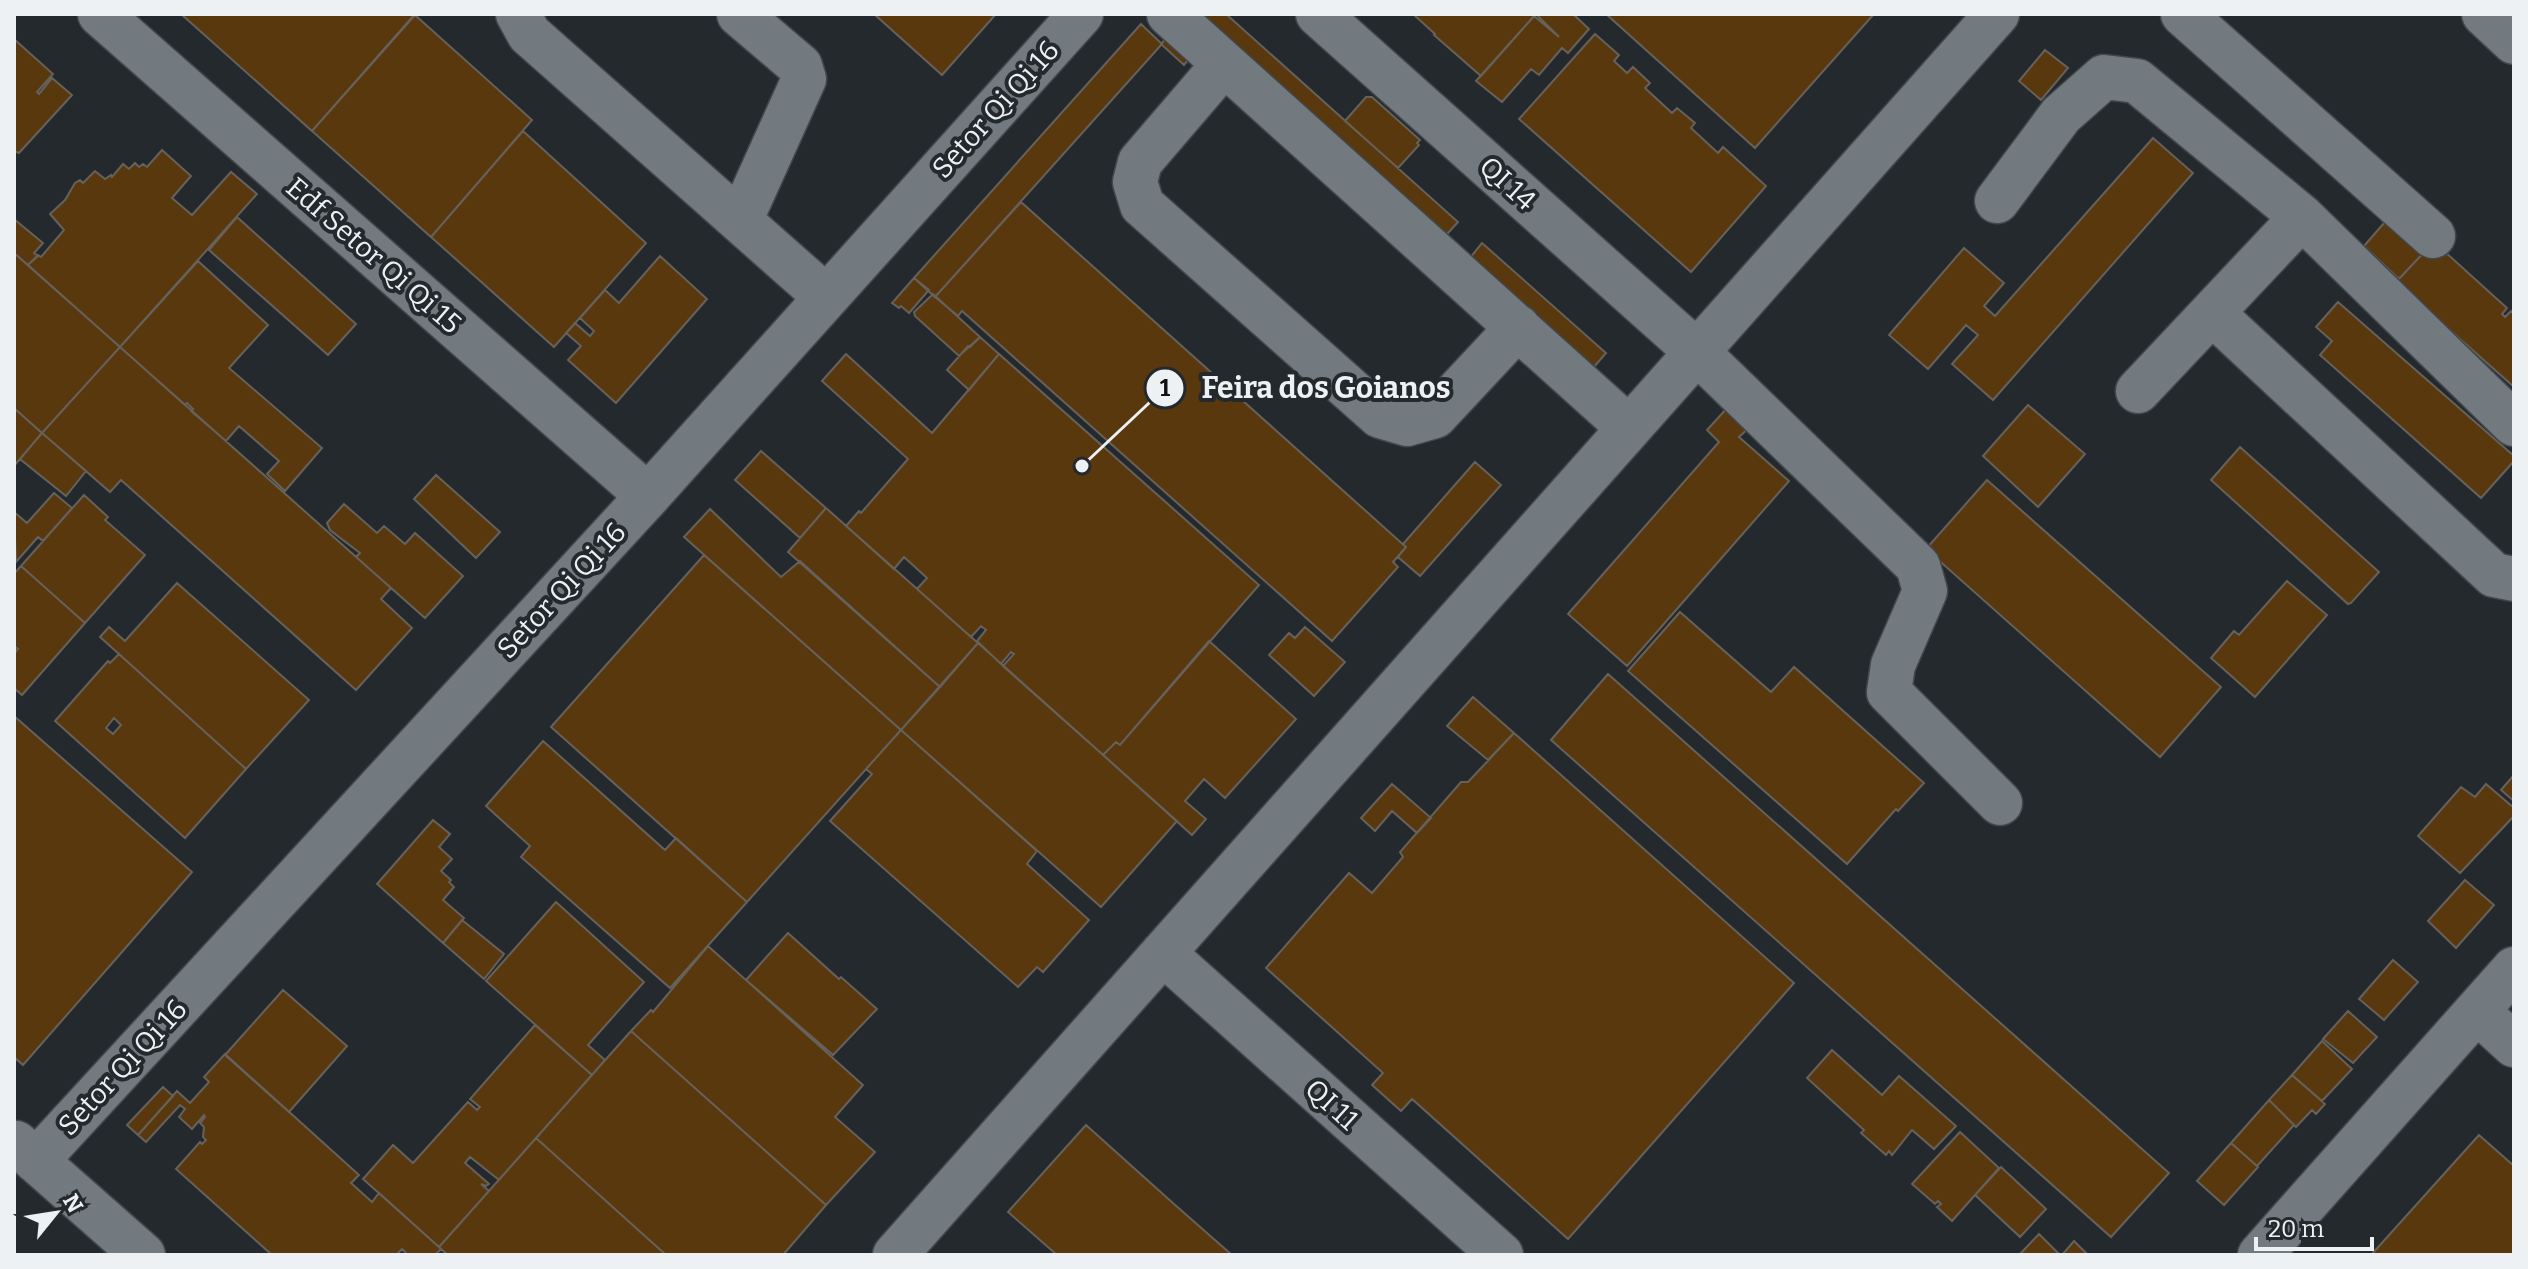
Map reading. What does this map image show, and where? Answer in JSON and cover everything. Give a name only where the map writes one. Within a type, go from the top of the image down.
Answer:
[{"type":"street","name":"Edf Setor Qi Qi 15","points":[[100,14],[648,496]]},
{"type":"street","points":[[518,14],[529,34],[826,297]]},
{"type":"street","points":[[739,14],[800,66],[804,79],[740,221]]},
{"type":"street","name":"Setor Qi Qi 16","points":[[25,1151],[648,496],[1081,14]]},
{"type":"street","points":[[1169,14],[1629,428]]},
{"type":"street","name":"QI 14","points":[[1318,14],[1697,352],[1918,566],[1925,591],[1893,665],[1889,692],[2000,803]]},
{"type":"street","points":[[895,1255],[1997,14]]},
{"type":"street","points":[[2183,14],[2433,236]]},
{"type":"street","points":[[2484,14],[2514,42]]},
{"type":"street","points":[[1224,64],[1140,162],[1135,182],[1142,205],[1380,416],[1407,424],[1435,416],[1518,327]]},
{"type":"street","points":[[1997,201],[2061,115],[2104,77],[2137,81],[2302,217],[2514,424]]},
{"type":"street","points":[[2138,391],[2302,217]]},
{"type":"street","points":[[2212,313],[2494,575],[2514,579]]},
{"type":"street","name":"QI 11","points":[[1163,953],[1501,1255]]},
{"type":"street","points":[[2260,1255],[2514,969]]},
{"type":"street","points":[[2477,1011],[2514,1045]]},
{"type":"street","points":[[25,1151],[143,1255]]},
{"type":"building","points":[[181,14],[415,14],[312,131]]},
{"type":"building","points":[[874,14],[996,14],[942,75]]},
{"type":"building","points":[[1170,14],[1226,14],[1458,222],[1437,245],[1205,39],[1184,65],[1161,44],[1180,23]]},
{"type":"building","points":[[1413,14],[1536,14],[1481,76]]},
{"type":"building","points":[[1536,14],[1573,14],[1589,29],[1568,53],[1562,48],[1539,75],[1531,69],[1502,102],[1476,81],[1534,16],[1559,37]]},
{"type":"building","points":[[1606,14],[1874,14],[1755,148]]},
{"type":"building","points":[[415,15],[532,120],[431,237],[312,131]]},
{"type":"building","points":[[1141,24],[1162,44],[935,297],[914,278]]},
{"type":"building","points":[[1595,34],[1619,55],[1614,61],[1627,73],[1633,67],[1650,83],[1645,88],[1672,113],[1677,108],[1695,123],[1691,128],[1718,153],[1723,147],[1766,186],[1691,272],[1519,119]]},
{"type":"building","points":[[14,39],[53,74],[37,92],[39,94],[52,78],[72,95],[19,153],[14,151]]},
{"type":"building","points":[[2045,50],[2068,68],[2041,100],[2019,81]]},
{"type":"building","points":[[1366,97],[1372,97],[1420,140],[1398,168],[1345,121]]},
{"type":"building","points":[[523,131],[646,243],[554,347],[431,237]]},
{"type":"building","points":[[2153,138],[2193,173],[1993,400],[1952,364],[1978,335],[1966,325],[1928,369],[1889,335],[1964,248],[2004,283],[1984,306],[1995,316]]},
{"type":"building","points":[[162,150],[191,176],[172,198],[192,215],[231,172],[257,194],[120,347],[28,265],[38,255],[41,257],[64,230],[50,214],[65,200],[75,183],[80,180],[83,183],[95,171],[105,179],[112,177],[123,164],[129,169],[135,163],[139,167],[143,164],[147,167]]},
{"type":"building","points":[[1021,202],[1406,547],[1393,562],[1398,567],[1332,641],[962,311],[958,316],[935,297]]},
{"type":"building","points":[[2391,215],[2428,248],[2399,279],[2364,246]]},
{"type":"building","points":[[237,217],[356,324],[328,355],[209,250]]},
{"type":"building","points":[[14,219],[43,243],[34,253],[38,256],[28,265],[14,253]]},
{"type":"building","points":[[1482,243],[1606,353],[1581,382],[1461,269]]},
{"type":"building","points":[[2428,248],[2444,251],[2507,308],[2502,314],[2505,317],[2511,311],[2514,314],[2514,387],[2396,282]]},
{"type":"building","points":[[14,253],[120,347],[42,433],[14,408]]},
{"type":"building","points":[[660,256],[707,299],[616,403],[568,360],[581,346],[566,333],[575,323],[590,336],[594,331],[580,318],[605,290],[619,303]]},
{"type":"building","points":[[198,261],[268,325],[229,368],[322,448],[285,491],[267,474],[279,461],[239,426],[226,441],[191,411],[193,409],[187,403],[185,405],[120,347]]},
{"type":"building","points":[[914,278],[929,290],[909,313],[892,303]]},
{"type":"building","points":[[933,294],[980,337],[959,356],[915,316],[914,312]]},
{"type":"building","points":[[2338,302],[2514,456],[2514,461],[2481,498],[2320,355],[2332,341],[2316,327]]},
{"type":"building","points":[[980,337],[999,354],[969,390],[947,370]]},
{"type":"building","points":[[120,347],[391,588],[381,599],[412,628],[356,690],[121,480],[110,492],[42,433]]},
{"type":"building","points":[[846,354],[932,433],[999,354],[1259,585],[1120,745],[1116,742],[1103,755],[1003,666],[1014,654],[1011,652],[1001,664],[977,641],[986,630],[981,626],[971,637],[917,589],[927,578],[904,557],[894,569],[846,526],[908,459],[822,381]]},
{"type":"building","points":[[2028,405],[2085,454],[2038,507],[1983,456]]},
{"type":"building","points":[[1729,406],[1751,426],[1739,437],[1789,481],[1627,666],[1568,614],[1719,442],[1707,430]]},
{"type":"building","points":[[14,408],[42,433],[14,466]]},
{"type":"building","points":[[42,433],[86,471],[66,496],[20,459]]},
{"type":"building","points":[[2240,447],[2379,572],[2351,603],[2348,604],[2211,480]]},
{"type":"building","points":[[761,451],[826,508],[800,538],[735,480]]},
{"type":"building","points":[[1475,462],[1501,485],[1420,576],[1398,557],[1406,547],[1403,544]]},
{"type":"building","points":[[436,475],[500,532],[476,558],[414,499]]},
{"type":"building","points":[[1987,480],[2221,687],[2160,757],[1926,549]]},
{"type":"building","points":[[54,493],[72,508],[43,541],[38,537],[16,562],[14,512],[27,523]]},
{"type":"building","points":[[84,495],[108,517],[105,520],[145,555],[85,623],[21,566]]},
{"type":"building","points":[[344,504],[377,533],[384,526],[405,544],[415,533],[463,576],[425,618],[356,557],[360,553],[330,530],[327,523]]},
{"type":"building","points":[[826,508],[978,643],[940,687],[788,552]]},
{"type":"building","points":[[710,509],[781,577],[800,561],[940,687],[901,730],[684,537]]},
{"type":"building","points":[[704,555],[901,730],[747,902],[551,727]]},
{"type":"building","points":[[21,566],[85,623],[22,695],[14,688],[14,654],[18,649],[14,646],[14,574]]},
{"type":"building","points":[[2287,581],[2327,615],[2255,697],[2211,658],[2234,631],[2239,635]]},
{"type":"building","points":[[177,583],[309,700],[246,769],[100,637],[109,627],[125,641]]},
{"type":"building","points":[[1680,612],[1771,692],[1794,667],[1924,783],[1847,864],[1628,671]]},
{"type":"building","points":[[1305,627],[1345,662],[1314,696],[1269,655],[1289,633],[1295,638]]},
{"type":"building","points":[[1209,641],[1296,719],[1225,798],[1204,779],[1185,801],[1206,819],[1192,835],[1103,755],[1116,742],[1120,745]]},
{"type":"building","points":[[978,643],[1177,821],[1101,907],[901,730]]},
{"type":"building","points":[[119,654],[246,769],[185,838],[55,721],[108,661],[110,663]],"holes":[[[114,718],[121,725],[113,734],[106,728]]]},
{"type":"building","points":[[1608,674],[2169,1173],[2111,1237],[1551,740]]},
{"type":"building","points":[[1473,697],[1514,733],[1488,760],[1447,726]]},
{"type":"building","points":[[14,716],[192,872],[23,1065],[14,1057]]},
{"type":"building","points":[[901,730],[1037,851],[1027,864],[1089,920],[1043,972],[1037,967],[1018,987],[830,821],[872,774],[866,769]]},
{"type":"building","points":[[1514,733],[1794,983],[1568,1239],[1412,1099],[1401,1111],[1372,1085],[1383,1073],[1266,968],[1349,873],[1372,893],[1403,857],[1400,852],[1461,782],[1468,782]]},
{"type":"building","points":[[543,741],[665,850],[676,838],[747,902],[670,988],[521,857],[530,846],[486,806]]},
{"type":"building","points":[[2514,775],[2514,801],[2501,790]]},
{"type":"building","points":[[1392,784],[1431,818],[1417,833],[1392,811],[1375,831],[1361,818]]},
{"type":"building","points":[[2486,784],[2514,808],[2514,816],[2460,873],[2418,836],[2461,787],[2475,797]]},
{"type":"building","points":[[433,820],[450,834],[439,847],[452,859],[441,871],[454,887],[443,900],[464,918],[443,943],[377,884]]},
{"type":"building","points":[[2465,880],[2494,905],[2456,948],[2428,921]]},
{"type":"building","points":[[556,902],[644,982],[588,1045],[605,1060],[592,1075],[486,981]]},
{"type":"building","points":[[462,920],[504,954],[484,979],[443,943]]},
{"type":"building","points":[[788,933],[877,1009],[833,1055],[746,980]]},
{"type":"building","points":[[708,946],[863,1085],[835,1117],[875,1152],[826,1205],[631,1031],[651,1010],[653,1012]]},
{"type":"building","points":[[2393,960],[2418,982],[2384,1020],[2359,999]]},
{"type":"building","points":[[283,990],[347,1046],[289,1112],[225,1055]]},
{"type":"building","points":[[2348,1011],[2377,1037],[2353,1063],[2323,1039]]},
{"type":"building","points":[[535,1025],[592,1075],[499,1180],[470,1157],[465,1163],[489,1184],[481,1184],[489,1191],[439,1247],[363,1179],[393,1145],[413,1163],[468,1102],[477,1110],[480,1107],[470,1099]]},
{"type":"building","points":[[631,1031],[826,1205],[783,1255],[666,1255],[536,1138]]},
{"type":"building","points":[[2322,1041],[2352,1069],[2322,1101],[2292,1075]]},
{"type":"building","points":[[1832,1050],[1882,1095],[1899,1076],[1956,1126],[1934,1149],[1912,1130],[1892,1155],[1889,1151],[1886,1155],[1861,1133],[1864,1130],[1807,1078]]},
{"type":"building","points":[[225,1054],[359,1175],[351,1183],[372,1202],[379,1193],[441,1249],[435,1255],[408,1255],[402,1249],[396,1255],[272,1255],[176,1169],[200,1142],[202,1144],[206,1140],[203,1137],[204,1127],[200,1123],[204,1115],[192,1129],[179,1117],[185,1109],[180,1105],[146,1142],[138,1135],[177,1091],[190,1103],[209,1082],[204,1077]]},
{"type":"building","points":[[2292,1075],[2325,1104],[2316,1114],[2312,1110],[2296,1127],[2269,1100]]},
{"type":"building","points":[[163,1087],[173,1096],[138,1135],[127,1125]]},
{"type":"building","points":[[2269,1100],[2294,1125],[2257,1166],[2231,1143]]},
{"type":"building","points":[[1086,1125],[1232,1255],[1057,1255],[1008,1212]]},
{"type":"building","points":[[1960,1132],[1999,1168],[1952,1221],[1937,1207],[1941,1204],[1938,1201],[1935,1204],[1912,1184]]},
{"type":"building","points":[[2479,1135],[2514,1166],[2514,1255],[2371,1255]]},
{"type":"building","points":[[536,1138],[666,1255],[448,1255],[441,1249],[439,1247]]},
{"type":"building","points":[[2231,1143],[2258,1167],[2224,1205],[2197,1181]]},
{"type":"building","points":[[2001,1167],[2046,1209],[2020,1237],[1975,1195]]},
{"type":"building","points":[[2039,1234],[2060,1255],[2019,1255]]},
{"type":"building","points":[[2074,1241],[2088,1255],[2062,1255]]},
{"type":"place","name":"Feira dos Goianos","points":[[1082,466]]}]
